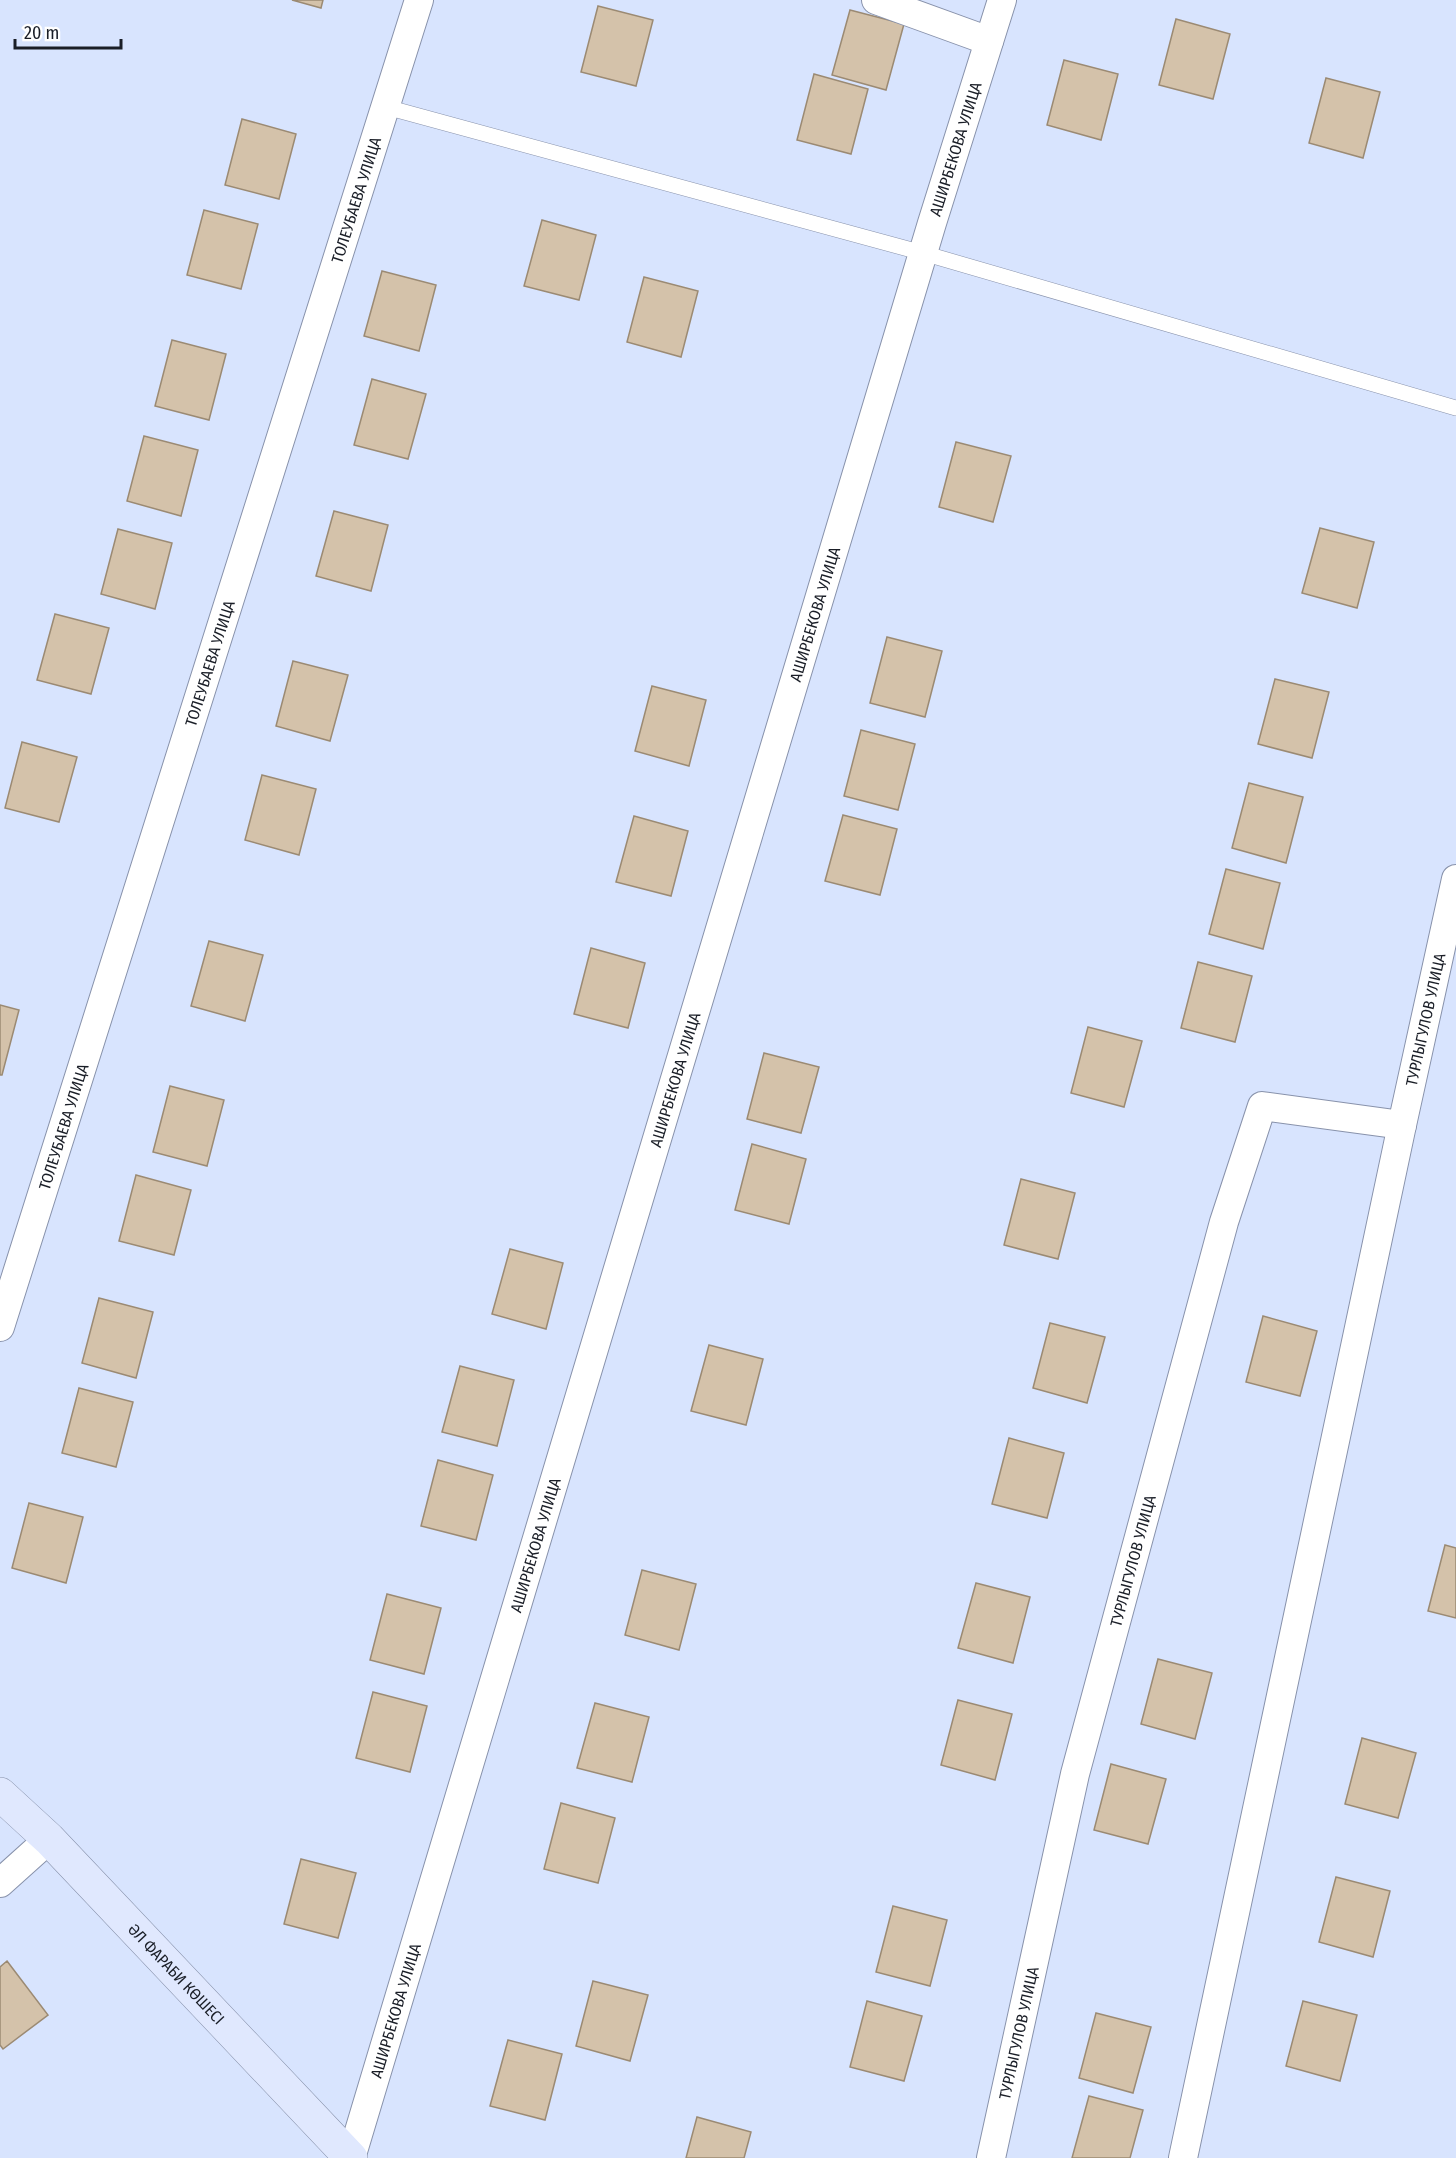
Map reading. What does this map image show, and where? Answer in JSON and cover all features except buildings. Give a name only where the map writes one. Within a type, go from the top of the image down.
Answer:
[{"type":"street","name":"ТОЛЕУБАЕВА УЛИЦА","points":[[0,1327],[419,0]]},
{"type":"street","points":[[876,0],[989,41]]},
{"type":"street","name":"АШИРБЕКОВА УЛИЦА","points":[[351,2158],[923,253],[1002,0]]},
{"type":"street","name":"ТУРЛЫГУЛОВ УЛИЦА","points":[[1183,2158],[1456,879]]},
{"type":"street","name":"ТУРЛЫГУЛОВ УЛИЦА","points":[[991,2158],[1075,1774],[1224,1222],[1262,1106],[1402,1125]]},
{"type":"street","name":"ӘЛ ФАРАБИ КӨШЕСІ","points":[[0,1794],[50,1839],[351,2158]]},
{"type":"street","points":[[0,1883],[50,1839]]},
{"type":"lane","points":[[386,107],[923,253],[1456,408]]}]
